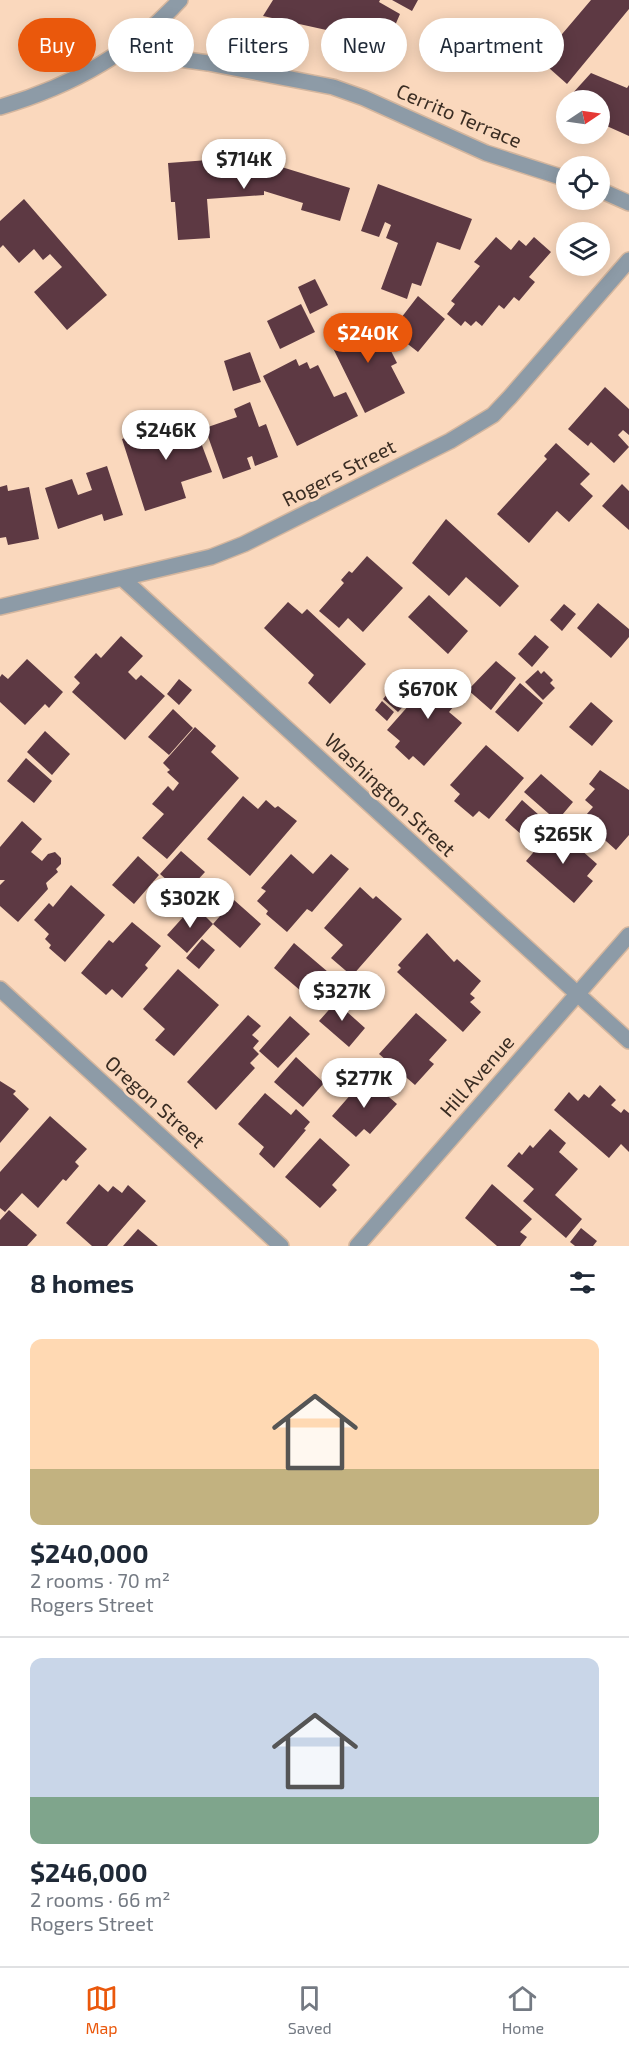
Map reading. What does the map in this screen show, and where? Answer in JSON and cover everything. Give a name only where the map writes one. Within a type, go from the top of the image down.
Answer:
[{"type":"street","points":[[162,18],[180,0]]},
{"type":"street","points":[[0,107],[56,89],[108,59]]},
{"type":"street","name":"Cerrito Terrace","points":[[194,61],[333,87],[364,98],[486,153],[556,175]]},
{"type":"street","points":[[610,194],[629,203]]},
{"type":"street","name":"Rogers Street","points":[[0,608],[176,567],[244,544],[475,427],[493,415],[510,397],[629,261]]},
{"type":"street","name":"Washington Street","points":[[123,579],[629,1041]]},
{"type":"street","name":"Hill Avenue","points":[[357,1246],[629,935]]},
{"type":"street","name":"Oregon Street","points":[[0,989],[281,1246]]},
{"type":"building","points":[[273,0],[380,0],[379,2],[400,14],[398,18],[321,18],[321,29],[309,26],[309,18],[263,16]]},
{"type":"building","points":[[392,0],[418,0],[412,11]]},
{"type":"building","points":[[591,0],[629,0],[629,9],[567,84],[554,72],[564,72],[564,32]]},
{"type":"building","points":[[591,73],[627,88],[629,85],[629,136],[610,127],[610,90],[576,90]]},
{"type":"building","points":[[262,156],[262,161],[350,188],[340,221],[301,210],[303,203],[264,191],[264,195],[207,199],[210,238],[178,240],[175,202],[171,202],[168,163]]},
{"type":"building","points":[[378,184],[472,219],[460,250],[437,242],[421,286],[412,283],[407,299],[381,289],[398,243],[386,238],[391,225],[385,222],[379,237],[361,231]]},
{"type":"building","points":[[24,199],[107,295],[67,330],[34,292],[62,267],[50,254],[43,260],[34,249],[19,263],[3,245],[0,248],[0,221]]},
{"type":"building","points":[[496,237],[511,250],[519,240],[526,246],[534,237],[551,252],[529,277],[535,282],[519,301],[514,297],[504,309],[499,305],[482,326],[476,321],[471,326],[465,321],[461,326],[447,314],[455,304],[451,301],[480,266],[474,262]]},
{"type":"building","points":[[315,279],[328,305],[310,314],[298,287]]},
{"type":"building","points":[[418,296],[445,319],[418,352],[391,331]]},
{"type":"building","points":[[301,304],[315,332],[280,349],[267,321]]},
{"type":"building","points":[[374,317],[397,363],[391,366],[405,393],[365,413],[329,340]]},
{"type":"building","points":[[250,352],[261,382],[233,391],[224,361]]},
{"type":"building","points":[[296,359],[299,366],[307,362],[310,369],[318,365],[334,397],[346,392],[358,416],[297,446],[263,376]]},
{"type":"building","points":[[605,387],[629,409],[629,435],[623,430],[618,435],[629,447],[614,463],[591,442],[588,446],[568,429]]},
{"type":"building","points":[[250,402],[259,427],[266,424],[278,457],[255,466],[252,456],[247,458],[251,469],[223,479],[205,428],[237,417],[234,409]]},
{"type":"building","points":[[191,416],[212,472],[181,482],[186,498],[145,511],[122,439]]},
{"type":"building","points":[[556,443],[590,474],[580,484],[593,496],[569,522],[557,511],[529,543],[497,514],[547,459],[544,456]]},
{"type":"building","points":[[107,466],[123,515],[104,521],[102,514],[58,529],[45,488],[72,479],[78,495],[92,490],[86,473]]},
{"type":"building","points":[[622,484],[629,491],[629,530],[602,506]]},
{"type":"building","points":[[7,485],[8,491],[29,487],[39,539],[8,545],[6,537],[0,538],[0,487]]},
{"type":"building","points":[[446,519],[519,586],[500,607],[466,577],[449,596],[412,563]]},
{"type":"building","points":[[367,556],[403,588],[363,632],[348,618],[339,628],[319,611],[344,583],[341,580],[349,571],[352,573]]},
{"type":"building","points":[[429,595],[468,631],[448,654],[408,617]]},
{"type":"building","points":[[288,602],[302,614],[307,609],[366,664],[330,704],[308,683],[314,675],[264,628]]},
{"type":"building","points":[[598,603],[629,629],[629,637],[611,658],[577,628]]},
{"type":"building","points":[[564,604],[576,614],[562,631],[550,620]]},
{"type":"building","points":[[535,635],[549,647],[532,667],[518,654]]},
{"type":"building","points":[[121,636],[143,656],[128,672],[136,680],[141,675],[165,696],[125,740],[72,692],[80,683],[74,677],[96,653],[101,658]]},
{"type":"building","points":[[27,659],[63,692],[49,708],[45,704],[25,725],[0,702],[0,677],[2,674],[8,679]]},
{"type":"building","points":[[496,661],[516,678],[491,710],[468,690]]},
{"type":"building","points":[[440,670],[466,692],[449,712],[462,723],[424,766],[413,756],[409,760],[395,747],[400,741],[387,730]]},
{"type":"building","points":[[538,670],[541,674],[544,671],[553,680],[550,683],[555,688],[543,700],[525,682]]},
{"type":"building","points":[[179,679],[192,690],[179,705],[167,694]]},
{"type":"building","points":[[520,683],[543,703],[518,732],[495,712]]},
{"type":"building","points":[[396,684],[411,698],[398,712],[383,699]]},
{"type":"building","points":[[382,701],[394,712],[387,721],[375,710]]},
{"type":"building","points":[[591,702],[613,721],[592,746],[569,727]]},
{"type":"building","points":[[173,709],[193,728],[169,755],[148,737]]},
{"type":"building","points":[[195,727],[216,746],[211,752],[239,778],[167,859],[142,838],[164,814],[152,804],[168,786],[173,791],[179,783],[167,772],[170,770],[163,763]]},
{"type":"building","points":[[45,731],[70,754],[52,775],[27,752]]},
{"type":"building","points":[[486,745],[524,778],[489,819],[479,811],[473,817],[454,801],[460,794],[450,785]]},
{"type":"building","points":[[26,758],[52,781],[34,803],[7,781]]},
{"type":"building","points":[[600,770],[629,790],[629,835],[616,850],[587,824],[591,819],[586,815],[593,807],[585,800],[595,789],[589,784]]},
{"type":"building","points":[[541,774],[573,802],[557,821],[524,792]]},
{"type":"building","points":[[243,796],[258,809],[266,800],[297,821],[250,876],[207,839]]},
{"type":"building","points":[[522,800],[539,815],[522,835],[505,820]]},
{"type":"building","points":[[22,821],[42,839],[31,852],[42,861],[48,854],[55,852],[61,858],[61,864],[56,869],[58,872],[46,883],[48,889],[18,922],[0,906],[0,885],[5,880],[0,880],[0,847]]},
{"type":"building","points":[[555,827],[597,864],[587,876],[593,881],[574,903],[526,861]]},
{"type":"building","points":[[181,851],[205,872],[184,895],[160,874]]},
{"type":"building","points":[[291,854],[313,874],[331,854],[349,869],[312,912],[307,909],[287,932],[266,914],[268,911],[257,901],[266,891],[261,888]]},
{"type":"building","points":[[138,856],[159,875],[134,904],[112,885]]},
{"type":"building","points":[[71,885],[105,915],[65,962],[49,948],[51,945],[45,939],[49,934],[34,920],[49,903],[53,907]]},
{"type":"building","points":[[360,887],[373,899],[376,896],[402,919],[352,976],[331,958],[343,945],[324,928]]},
{"type":"building","points":[[234,900],[261,924],[240,948],[213,924]]},
{"type":"building","points":[[194,905],[213,924],[187,953],[167,935]]},
{"type":"building","points":[[132,922],[161,946],[145,965],[148,968],[122,998],[112,989],[106,995],[81,973],[109,940],[113,943]]},
{"type":"building","points":[[427,933],[454,962],[457,959],[481,981],[470,994],[475,998],[470,1002],[481,1012],[463,1032],[397,972],[401,968],[398,965]]},
{"type":"building","points":[[202,939],[215,950],[199,969],[186,958]]},
{"type":"building","points":[[294,943],[335,978],[315,1003],[274,968]]},
{"type":"building","points":[[178,969],[219,1005],[174,1056],[155,1040],[165,1029],[143,1009]]},
{"type":"building","points":[[343,994],[353,1003],[346,1011],[365,1028],[349,1047],[319,1021]]},
{"type":"building","points":[[416,1013],[447,1040],[429,1060],[434,1064],[415,1085],[379,1054]]},
{"type":"building","points":[[248,1015],[261,1026],[252,1035],[259,1041],[253,1048],[259,1054],[250,1063],[255,1068],[216,1110],[187,1082]]},
{"type":"building","points":[[290,1016],[310,1034],[278,1068],[259,1051]]},
{"type":"building","points":[[296,1057],[324,1083],[303,1107],[274,1082]]},
{"type":"building","points":[[366,1077],[397,1104],[370,1134],[364,1129],[356,1137],[332,1116]]},
{"type":"building","points":[[0,1081],[16,1091],[13,1094],[29,1109],[0,1143]]},
{"type":"building","points":[[600,1085],[616,1100],[611,1105],[621,1113],[624,1109],[629,1113],[629,1152],[621,1144],[609,1158],[554,1110],[569,1092],[578,1101],[584,1094],[589,1098]]},
{"type":"building","points":[[265,1093],[291,1115],[296,1109],[310,1122],[274,1168],[259,1154],[264,1147],[238,1124]]},
{"type":"building","points":[[50,1116],[87,1149],[75,1162],[79,1166],[66,1181],[63,1179],[38,1208],[22,1193],[5,1212],[0,1208],[0,1172]]},
{"type":"building","points":[[550,1129],[566,1143],[559,1152],[578,1169],[555,1195],[582,1219],[566,1238],[523,1201],[534,1189],[507,1166],[519,1152],[522,1155],[530,1145],[533,1148]]},
{"type":"building","points":[[320,1138],[350,1165],[332,1185],[337,1190],[320,1208],[285,1177]]},
{"type":"building","points":[[99,1184],[108,1192],[113,1186],[122,1193],[128,1185],[146,1201],[107,1246],[92,1246],[66,1223]]},
{"type":"building","points":[[492,1184],[532,1219],[520,1232],[527,1237],[520,1246],[497,1246],[465,1218]]},
{"type":"building","points":[[9,1210],[37,1235],[27,1246],[0,1246],[0,1220]]},
{"type":"building","points":[[581,1228],[597,1241],[593,1246],[575,1246],[570,1242]]},
{"type":"building","points":[[138,1229],[158,1246],[123,1246]]}]
